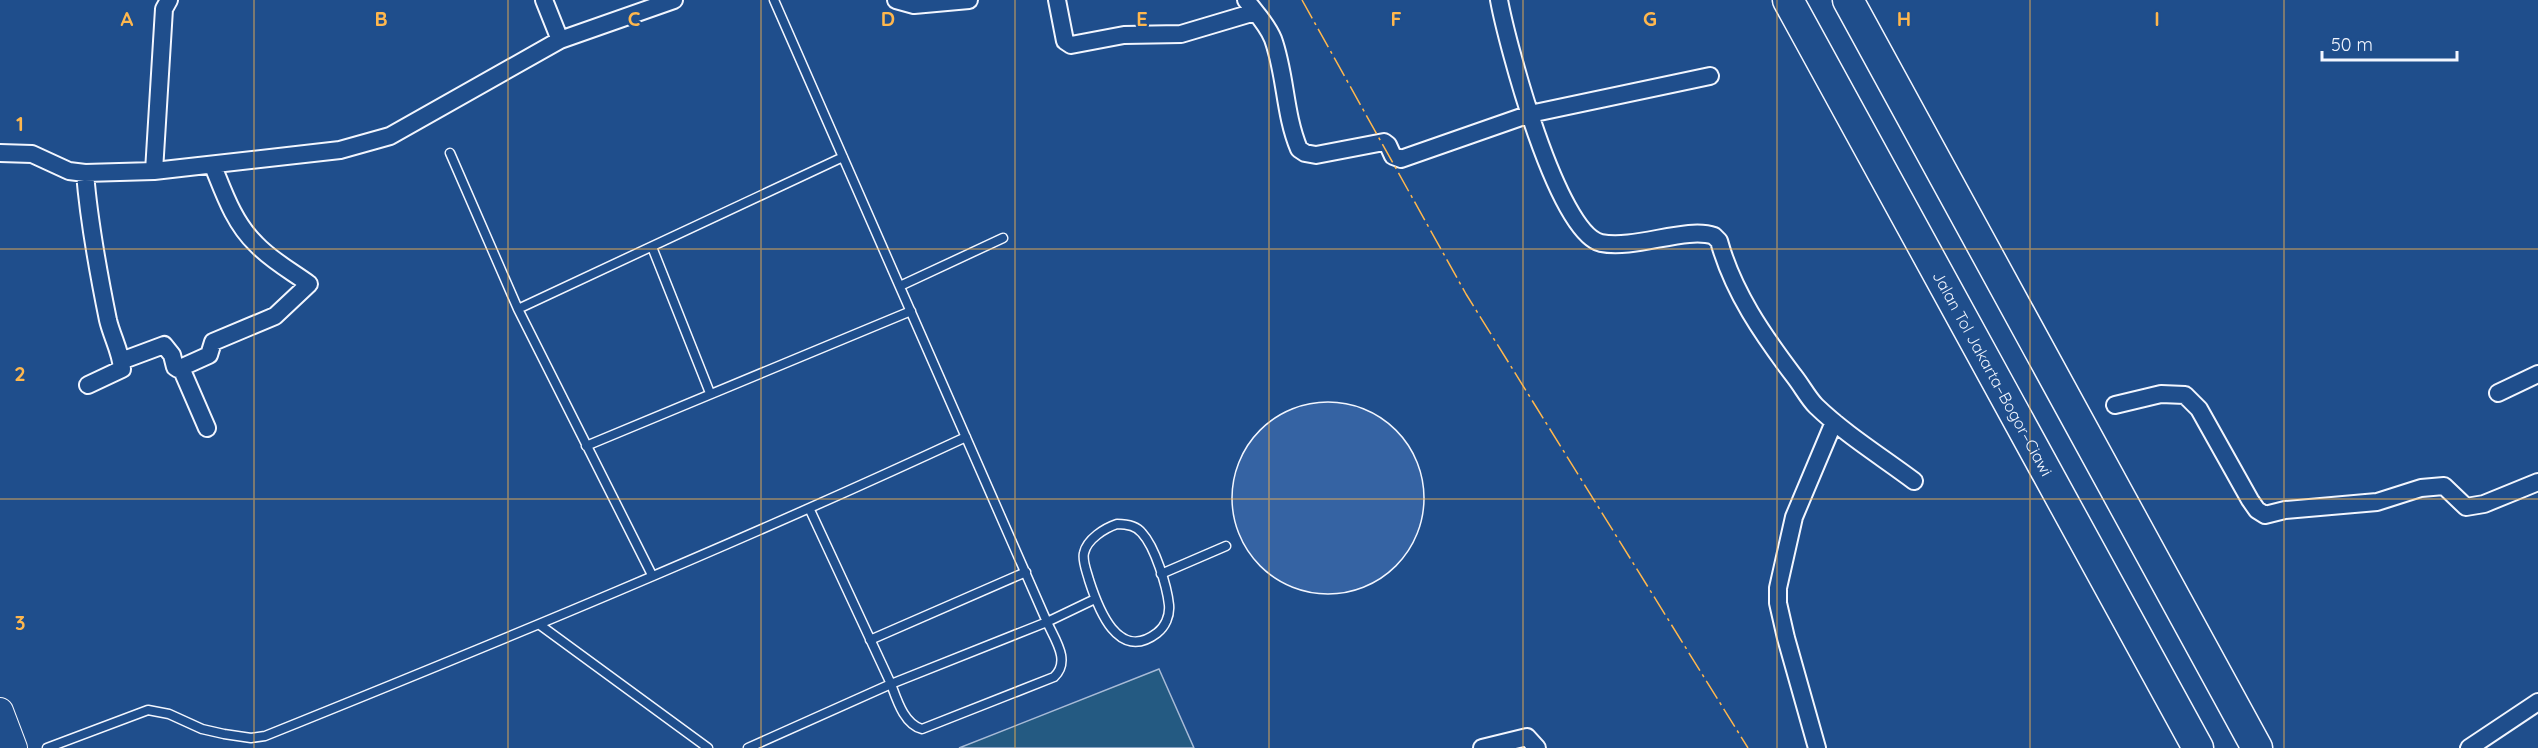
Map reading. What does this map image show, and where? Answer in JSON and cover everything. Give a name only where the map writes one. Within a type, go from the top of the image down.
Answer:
[{"type":"highway","name":"Jalan Tol Jakarta–Bogor–Ciawi","points":[[1788,0],[2198,748]]},
{"type":"highway","points":[[1848,0],[2258,748]]},
{"type":"main road","points":[[0,711],[14,748]]},
{"type":"street","points":[[154,171],[164,9],[169,0]]},
{"type":"street","points":[[544,0],[560,40]]},
{"type":"street","points":[[0,153],[32,154],[69,171],[85,172],[154,171],[213,166],[340,150],[390,136],[560,40],[674,0]]},
{"type":"street","points":[[896,0],[914,5],[969,0]]},
{"type":"street","points":[[1057,0],[1065,41],[1071,45],[1124,35],[1181,34],[1251,6],[1272,37],[1280,63],[1292,133],[1299,149],[1316,155],[1384,142],[1393,156],[1401,159],[1530,114],[1710,76]]},
{"type":"street","points":[[1499,0],[1520,88],[1559,190],[1580,230],[1591,240],[1609,244],[1628,244],[1693,234],[1714,236],[1719,242],[1736,288],[1773,348],[1814,404],[1834,422],[1914,481]]},
{"type":"street","points":[[121,361],[164,345],[172,355],[176,367],[181,368],[209,355],[213,342],[263,322],[283,311],[309,284],[272,258],[243,230],[227,203],[213,166]]},
{"type":"street","points":[[85,172],[89,224],[100,285],[122,369],[120,372],[88,385]]},
{"type":"street","points":[[181,368],[207,428]]},
{"type":"street","points":[[2498,393],[2538,374]]},
{"type":"street","points":[[2115,405],[2161,393],[2185,395],[2199,409],[2250,500],[2257,510],[2265,515],[2285,510],[2377,502],[2421,488],[2444,486],[2466,507],[2484,504],[2538,482]]},
{"type":"street","points":[[1817,748],[1786,638],[1778,603],[1778,588],[1794,517],[1834,422]]},
{"type":"street","points":[[2469,748],[2538,702]]},
{"type":"street","points":[[1482,748],[1527,737],[1537,748]]},
{"type":"lane","points":[[774,0],[1026,572],[1064,661],[1061,670],[1054,676],[922,729],[909,722],[810,510]]},
{"type":"lane","points":[[450,153],[518,309],[652,575]]},
{"type":"lane","points":[[518,309],[843,157]]},
{"type":"lane","points":[[900,286],[1003,238]]},
{"type":"lane","points":[[652,247],[710,393]]},
{"type":"lane","points":[[586,446],[911,311]]},
{"type":"lane","points":[[47,748],[148,710],[169,714],[213,731],[251,738],[265,736],[540,625],[652,575],[810,510],[966,437]]},
{"type":"lane","points":[[1125,524],[1134,526],[1143,533],[1168,592],[1170,611],[1166,623],[1159,632],[1149,638],[1137,641],[1125,640],[1109,627],[1095,599],[1084,560],[1084,552],[1101,531],[1125,524]]},
{"type":"lane","points":[[1161,574],[1226,546]]},
{"type":"lane","points":[[870,640],[1026,572]]},
{"type":"lane","points":[[748,748],[891,684],[1047,622],[1095,599]]},
{"type":"lane","points":[[540,625],[708,748]]},
{"type":"shaded area","points":[[1159,669],[1194,748],[959,748]]},
{"type":"building","points":[[1319,402],[1337,402],[1365,409],[1396,430],[1417,461],[1424,498],[1417,535],[1396,566],[1365,587],[1337,594],[1319,594],[1283,583],[1254,559],[1243,543],[1236,526],[1232,507],[1232,489],[1243,453],[1267,424],[1283,413],[1300,406]]},
{"type":"power","points":[[1302,0],[1466,294],[1748,748]]}]
